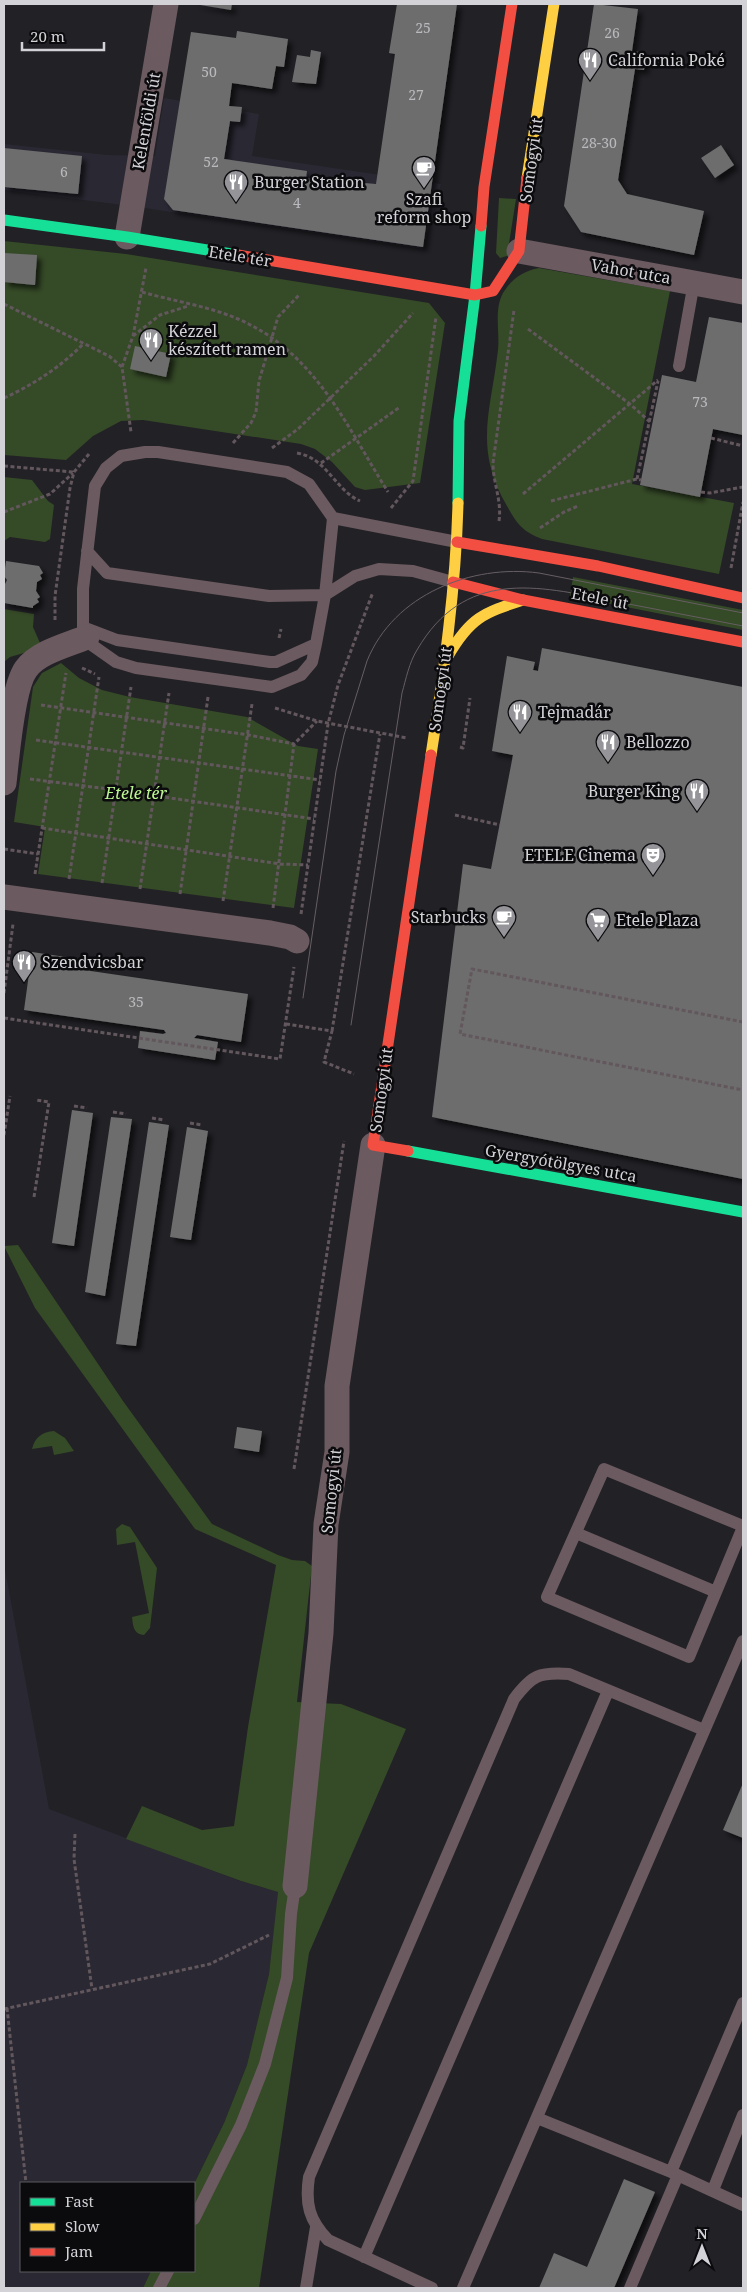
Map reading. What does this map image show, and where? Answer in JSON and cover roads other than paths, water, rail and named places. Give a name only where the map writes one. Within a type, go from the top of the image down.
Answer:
[{"type":"main road","name":"Somogyi út","points":[[373,1145],[444,662],[457,542],[459,421],[475,295],[484,187],[512,4]]},
{"type":"main road","name":"Somogyi út","points":[[475,295],[493,291],[519,251],[525,193],[554,4]]},
{"type":"main road","name":"Etele tér","points":[[4,220],[127,237],[475,295]]},
{"type":"main road","name":"Etele út","points":[[457,542],[598,566],[743,598]]},
{"type":"main road","name":"Etele út","points":[[452,582],[523,600],[743,642]]},
{"type":"main road","points":[[444,662],[460,632],[480,615],[523,600]]},
{"type":"main road","name":"Gyergyótölgyes utca","points":[[373,1145],[743,1212]]},
{"type":"street","name":"Kelenföldi út","points":[[127,237],[166,4]]},
{"type":"street","name":"Vahot utca","points":[[519,251],[743,292]]},
{"type":"street","points":[[4,780],[8,740],[18,686],[26,669],[39,658],[63,647],[85,632]]},
{"type":"street","points":[[17,898],[270,933],[290,937],[297,941]]},
{"type":"street","name":"Somogyi út","points":[[295,1886],[321,1633],[326,1524],[337,1452],[337,1386],[373,1145]]},
{"type":"lane","points":[[679,366],[694,282]]},
{"type":"lane","points":[[158,452],[287,472],[309,484],[333,518],[325,595],[316,644],[312,662],[301,675],[272,687],[129,666],[116,662],[89,643],[85,632],[82,589],[95,486],[106,468],[121,456],[158,452]]},
{"type":"lane","points":[[333,518],[457,542]]},
{"type":"lane","points":[[87,551],[107,573],[269,596],[325,595],[355,576],[379,569],[413,571],[452,582]]},
{"type":"lane","points":[[85,632],[117,640],[276,662],[316,644]]},
{"type":"lane","points":[[604,1469],[743,1527],[689,1657],[548,1597],[604,1469]]},
{"type":"lane","points":[[576,1533],[716,1592]]},
{"type":"lane","points":[[463,2288],[743,1641]]},
{"type":"lane","points":[[432,2288],[328,2240],[316,2227],[310,2211],[307,2193],[309,2177],[514,1699],[527,1682],[547,1673],[569,1674],[704,1730]]},
{"type":"lane","points":[[364,2257],[608,1691]]},
{"type":"lane","points":[[195,2217],[241,2125],[265,2064],[287,1978],[291,1914],[295,1886]]},
{"type":"lane","points":[[630,2288],[743,2003]]},
{"type":"lane","points":[[712,2190],[743,2115]]},
{"type":"lane","points":[[537,2118],[675,2173],[743,2205]]},
{"type":"lane","points":[[306,2288],[316,2227]]},
{"type":"lane","points":[[159,2288],[167,2272]]},
{"type":"tram line","points":[[303,998],[336,771],[344,735],[367,661],[379,638],[396,618],[416,601],[438,588],[462,579],[513,571],[539,573],[743,613]]},
{"type":"tram line","points":[[351,1025],[402,693],[414,655],[436,624],[457,606],[479,595],[504,589],[530,588],[584,595],[743,626]]},
{"type":"place","name":"California Poké","points":[[590,81]]},
{"type":"place","name":"Szafi reform shop","points":[[424,189]]},
{"type":"place","name":"Burger Station","points":[[236,203]]},
{"type":"place","name":"Kézzel készített ramen","points":[[151,361]]},
{"type":"place","name":"Tejmadár","points":[[520,733]]},
{"type":"place","name":"Bellozzo","points":[[608,763]]},
{"type":"place","name":"Burger King","points":[[697,812]]},
{"type":"place","name":"ETELE Cinema","points":[[653,876]]},
{"type":"place","name":"Starbucks","points":[[504,938]]},
{"type":"place","name":"Etele Plaza","points":[[598,941]]},
{"type":"place","name":"Szendvicsbar","points":[[24,983]]}]
